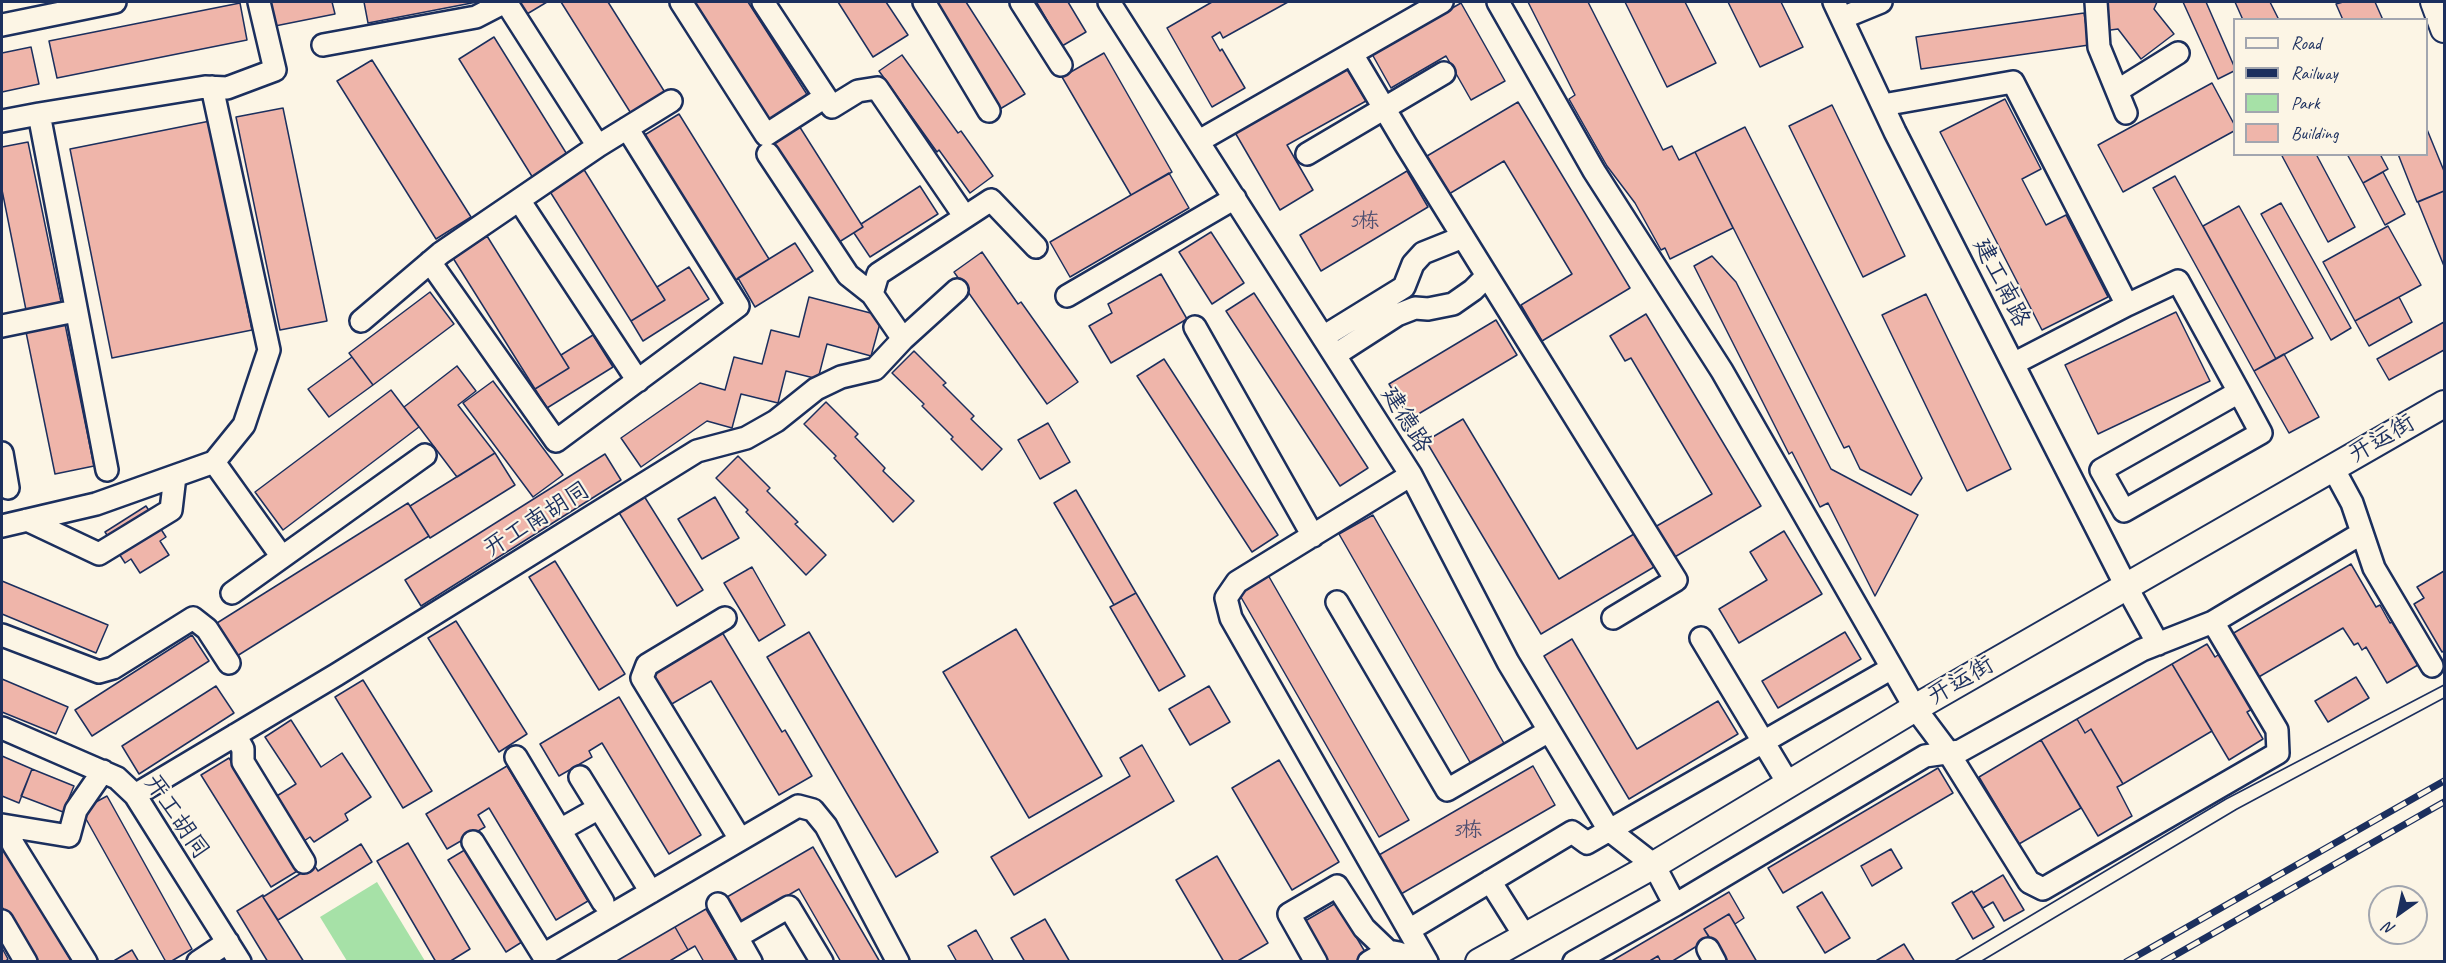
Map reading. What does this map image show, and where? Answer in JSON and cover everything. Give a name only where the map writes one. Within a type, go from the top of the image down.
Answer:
[{"type":"main road","points":[[2434,2],[2445,29]]},
{"type":"main road","name":"开运街","points":[[1492,958],[1524,935],[1654,865],[1915,708],[2445,404]]},
{"type":"street","points":[[2,25],[116,2]]},
{"type":"street","points":[[2,121],[212,87],[227,88],[275,70],[259,2]]},
{"type":"street","points":[[323,45],[476,17],[506,2],[598,146]]},
{"type":"street","points":[[681,2],[766,135],[825,97]]},
{"type":"street","points":[[763,2],[832,108],[858,92],[877,88],[965,217]]},
{"type":"street","points":[[924,2],[989,111]]},
{"type":"street","points":[[1021,2],[1061,65]]},
{"type":"street","name":"建德路","points":[[1109,2],[1411,475],[1508,662],[1609,830],[1654,865]]},
{"type":"street","points":[[1199,141],[1442,2]]},
{"type":"street","points":[[1498,2],[1594,171],[1722,371],[1915,708],[1948,752],[2029,882],[2043,889],[2278,753],[2277,730],[2213,622]]},
{"type":"street","points":[[1838,10],[1881,2]]},
{"type":"street","points":[[2096,2],[2099,47],[2126,114]]},
{"type":"street","name":"建工南路","points":[[1838,10],[2013,364],[2158,644]]},
{"type":"street","points":[[2117,91],[2178,53]]},
{"type":"street","points":[[1352,54],[1676,580],[1613,618]]},
{"type":"street","points":[[1306,154],[1444,73]]},
{"type":"street","points":[[1883,105],[2013,82],[2127,305]]},
{"type":"street","points":[[2,526],[96,504],[214,462],[244,425],[269,350],[212,87]]},
{"type":"street","points":[[361,321],[430,262],[598,146],[671,101]]},
{"type":"street","points":[[39,114],[106,470]]},
{"type":"street","points":[[430,262],[556,441],[738,306],[627,128]]},
{"type":"street","points":[[768,154],[848,275],[873,294],[903,339]]},
{"type":"street","points":[[1067,296],[1235,198]]},
{"type":"street","points":[[519,200],[638,381]]},
{"type":"street","points":[[873,294],[878,274],[991,200],[1036,247]]},
{"type":"street","points":[[1323,337],[1404,287],[1413,264],[1423,253],[1463,237]]},
{"type":"street","points":[[1335,355],[1397,315],[1415,308],[1435,309],[1453,304],[1473,291],[1487,276]]},
{"type":"street","points":[[2013,364],[2178,281],[2261,433],[2124,511],[2101,470],[2239,393]]},
{"type":"street","name":"开工南胡同","points":[[135,795],[698,451],[746,438],[776,422],[816,389],[841,376],[875,369],[903,339],[957,290]]},
{"type":"street","points":[[2,326],[75,311]]},
{"type":"street","points":[[1196,327],[1313,536]]},
{"type":"street","points":[[2,453],[8,488]]},
{"type":"street","points":[[232,593],[425,455]]},
{"type":"street","points":[[214,462],[282,557]]},
{"type":"street","points":[[2333,468],[2352,503],[2374,568],[2432,666]]},
{"type":"street","points":[[1411,475],[1237,582],[1226,598],[1231,618],[1426,962]]},
{"type":"street","points":[[27,520],[99,554],[171,510],[175,476]]},
{"type":"street","points":[[1574,962],[1675,905],[1925,756],[1960,751],[2142,650],[2213,622],[2362,533]]},
{"type":"street","points":[[1337,602],[1447,790],[1549,731]]},
{"type":"street","points":[[2,636],[99,672],[113,668],[193,618],[207,629],[229,663]]},
{"type":"street","points":[[725,618],[647,665],[642,678],[740,840]]},
{"type":"street","points":[[1701,638],[1788,783]]},
{"type":"street","points":[[1409,930],[1572,832],[1587,843],[1892,668]]},
{"type":"street","name":"开工胡同","points":[[2,728],[117,778],[135,795],[240,962]]},
{"type":"street","points":[[235,735],[243,749],[243,762],[304,862]]},
{"type":"street","points":[[516,757],[603,902]]},
{"type":"street","points":[[5,827],[69,836],[76,810],[103,771]]},
{"type":"street","points":[[580,777],[651,892]]},
{"type":"street","points":[[473,842],[543,955],[798,806],[813,810],[826,826],[898,962]]},
{"type":"street","points":[[560,830],[599,808]]},
{"type":"street","points":[[5,827],[13,844],[86,962]]},
{"type":"street","points":[[1654,865],[1675,905]]},
{"type":"street","points":[[1490,881],[1524,935]]},
{"type":"street","points":[[1316,962],[1288,914],[1337,886],[1364,928],[1388,951],[1399,953],[1406,962]]},
{"type":"street","points":[[718,903],[752,962]]},
{"type":"street","points":[[737,937],[789,907],[822,962]]},
{"type":"street","points":[[2,921],[26,962]]},
{"type":"street","points":[[198,962],[228,942]]},
{"type":"street","points":[[1369,962],[1388,951]]},
{"type":"green space","points":[[377,882],[425,961],[347,961],[320,917]]},
{"type":"building","points":[[270,2],[332,2],[335,14],[275,26]]},
{"type":"building","points":[[364,2],[477,2],[368,23]]},
{"type":"building","points":[[519,2],[547,2],[527,14]]},
{"type":"building","points":[[561,2],[608,2],[666,94],[632,115]]},
{"type":"building","points":[[691,2],[748,2],[808,96],[768,122]]},
{"type":"building","points":[[838,2],[886,2],[908,35],[873,57]]},
{"type":"building","points":[[932,2],[966,2],[1025,94],[1000,109],[979,73],[976,75]]},
{"type":"building","points":[[1031,2],[1068,2],[1086,32],[1062,46],[1037,3],[1033,5]]},
{"type":"building","points":[[1212,2],[1288,2],[1223,38],[1220,32],[1212,37],[1220,51],[1222,49],[1245,88],[1212,107],[1167,28]]},
{"type":"building","points":[[1528,2],[1588,2],[1663,150],[1672,146],[1679,160],[1695,152],[1733,228],[1670,259],[1665,248],[1661,250],[1635,203],[1607,166],[1569,99],[1575,95]]},
{"type":"building","points":[[1625,2],[1685,2],[1716,63],[1667,87]]},
{"type":"building","points":[[1728,2],[1781,2],[1803,47],[1760,67]]},
{"type":"building","points":[[2099,2],[2157,2],[2154,9],[2174,34],[2141,59],[2118,29],[2103,31]]},
{"type":"building","points":[[2183,2],[2206,2],[2233,64],[2233,72],[2218,79]]},
{"type":"building","points":[[2235,2],[2270,2],[2278,18],[2242,18]]},
{"type":"building","points":[[2375,2],[2382,18],[2342,18],[2336,4]]},
{"type":"building","points":[[240,3],[247,40],[57,78],[49,41]]},
{"type":"building","points":[[1461,3],[1505,81],[1471,100],[1446,56],[1391,88],[1372,54]]},
{"type":"building","points":[[2084,13],[2089,45],[1921,69],[1916,37]]},
{"type":"building","points":[[494,37],[568,156],[533,178],[459,59]]},
{"type":"building","points":[[31,47],[39,84],[2,92],[2,53]]},
{"type":"building","points":[[1104,53],[1172,172],[1131,195],[1062,77]]},
{"type":"building","points":[[902,55],[958,133],[961,131],[993,176],[970,193],[939,150],[937,152],[879,71]]},
{"type":"building","points":[[372,60],[471,217],[436,239],[337,81]]},
{"type":"building","points":[[1345,65],[1366,101],[1287,145],[1313,190],[1280,210],[1233,129]]},
{"type":"building","points":[[2212,83],[2233,122],[2233,132],[2123,192],[2098,145]]},
{"type":"building","points":[[2005,99],[2041,169],[2022,179],[2046,225],[2066,215],[2108,297],[2042,330],[1940,132]]},
{"type":"building","points":[[1518,102],[1630,288],[1542,341],[1521,305],[1572,274],[1504,161],[1449,194],[1427,156]]},
{"type":"building","points":[[1832,105],[1905,256],[1863,277],[1789,126]]},
{"type":"building","points":[[283,108],[327,321],[280,330],[236,117]]},
{"type":"building","points":[[679,114],[769,259],[734,281],[643,136]]},
{"type":"building","points":[[210,121],[252,330],[112,358],[70,149]]},
{"type":"building","points":[[796,121],[863,227],[836,244],[769,138]]},
{"type":"building","points":[[1745,127],[1922,478],[1911,495],[1860,469],[1849,446],[1844,448],[1695,152]]},
{"type":"building","points":[[2428,132],[2444,171],[2444,191],[2417,202],[2399,156],[2428,156]]},
{"type":"building","points":[[28,142],[61,302],[26,310],[2,190],[2,147]]},
{"type":"building","points":[[2282,156],[2317,156],[2355,227],[2328,242]]},
{"type":"building","points":[[2348,156],[2381,156],[2388,169],[2363,183]]},
{"type":"building","points":[[583,168],[665,300],[631,321],[549,190]]},
{"type":"building","points":[[1407,171],[1428,207],[1321,271],[1300,235]]},
{"type":"building","points":[[2383,172],[2405,214],[2385,225],[2363,183]]},
{"type":"building","points":[[1169,173],[1189,208],[1070,277],[1050,242]]},
{"type":"building","points":[[2175,176],[2276,359],[2254,371],[2153,188]]},
{"type":"building","points":[[920,186],[938,214],[870,257],[854,233],[863,227],[861,224]]},
{"type":"building","points":[[2444,191],[2444,266],[2418,202]]},
{"type":"building","points":[[2281,203],[2351,328],[2331,340],[2261,214]]},
{"type":"building","points":[[2239,206],[2313,338],[2276,359],[2203,226]]},
{"type":"building","points":[[2388,226],[2421,285],[2355,321],[2323,262]]},
{"type":"building","points":[[1211,232],[1244,283],[1212,304],[1179,252]]},
{"type":"building","points":[[487,236],[569,368],[535,389],[453,258]]},
{"type":"building","points":[[795,243],[813,271],[755,307],[738,278]]},
{"type":"building","points":[[982,252],[1018,304],[1021,302],[1078,382],[1047,404],[954,272]]},
{"type":"building","points":[[1712,256],[1736,282],[1831,469],[1918,515],[1875,596],[1828,503],[1820,507],[1792,452],[1789,454],[1694,266]]},
{"type":"building","points":[[689,267],[709,299],[643,341],[631,321],[665,300],[657,287]]},
{"type":"building","points":[[1161,274],[1187,319],[1111,363],[1089,326],[1112,313],[1108,304]]},
{"type":"building","points":[[430,292],[454,324],[373,385],[349,353]]},
{"type":"building","points":[[1254,293],[1368,468],[1340,486],[1226,311]]},
{"type":"building","points":[[1926,294],[2011,469],[1967,491],[1882,315]]},
{"type":"building","points":[[809,297],[882,316],[871,356],[827,344],[818,379],[786,371],[778,403],[741,394],[732,428],[707,421],[641,467],[621,438],[700,383],[725,390],[734,357],[762,364],[771,330],[799,337]]},
{"type":"building","points":[[2399,297],[2412,322],[2369,346],[2355,321]]},
{"type":"building","points":[[2176,312],[2210,381],[2098,434],[2065,365]]},
{"type":"building","points":[[1646,314],[1761,506],[1673,558],[1655,527],[1712,494],[1631,358],[1625,361],[1610,336]]},
{"type":"building","points":[[1496,320],[1517,355],[1410,419],[1389,384]]},
{"type":"building","points":[[2444,322],[2444,350],[2389,380],[2377,359]]},
{"type":"building","points":[[65,324],[94,466],[55,474],[26,332]]},
{"type":"building","points":[[593,335],[613,367],[547,408],[535,389],[569,368],[561,355]]},
{"type":"building","points":[[914,351],[946,383],[943,385],[974,416],[971,419],[1002,449],[982,470],[922,406],[924,404],[892,373]]},
{"type":"building","points":[[2284,354],[2319,417],[2289,433],[2254,371]]},
{"type":"building","points":[[352,357],[373,385],[329,417],[308,389]]},
{"type":"building","points":[[1164,359],[1278,535],[1252,552],[1137,376]]},
{"type":"building","points":[[457,366],[476,391],[458,405],[495,453],[457,477],[404,407]]},
{"type":"building","points":[[493,381],[563,475],[533,497],[463,403]]},
{"type":"building","points":[[391,390],[419,427],[283,530],[255,492]]},
{"type":"building","points":[[826,402],[858,434],[855,437],[885,468],[883,471],[914,501],[893,522],[834,458],[836,456],[804,424]]},
{"type":"building","points":[[1463,419],[1559,579],[1634,534],[1654,567],[1541,634],[1426,441]]},
{"type":"building","points":[[1048,423],[1070,462],[1040,479],[1018,440]]},
{"type":"building","points":[[495,453],[515,485],[430,538],[410,506]]},
{"type":"building","points":[[605,454],[621,480],[421,606],[405,580]]},
{"type":"building","points":[[738,456],[770,488],[767,491],[826,555],[806,575],[716,478]]},
{"type":"building","points":[[1076,490],[1136,593],[1114,605],[1054,503]]},
{"type":"building","points":[[644,496],[703,590],[677,606],[618,511]]},
{"type":"building","points":[[715,497],[739,538],[702,559],[678,519]]},
{"type":"building","points":[[408,503],[429,536],[237,656],[217,623]]},
{"type":"building","points":[[146,506],[166,537],[160,541],[169,555],[140,573],[131,559],[125,563],[105,532]]},
{"type":"building","points":[[1373,515],[1505,745],[1471,764],[1339,534]]},
{"type":"building","points":[[1784,531],[1822,594],[1739,643],[1719,609],[1767,580],[1750,552]]},
{"type":"building","points":[[555,561],[625,674],[599,690],[529,577]]},
{"type":"building","points":[[2351,564],[2376,607],[2380,605],[2418,665],[2387,683],[2366,647],[2362,650],[2358,643],[2354,645],[2343,628],[2257,678],[2232,634]]},
{"type":"building","points":[[752,567],[785,625],[759,641],[724,583]]},
{"type":"building","points":[[2444,571],[2444,651],[2442,652],[2414,604],[2424,598],[2417,587]]},
{"type":"building","points":[[1268,575],[1409,820],[1379,837],[1238,592]]},
{"type":"building","points":[[2,581],[108,625],[96,653],[2,614]]},
{"type":"building","points":[[1136,593],[1185,676],[1159,691],[1110,607]]},
{"type":"building","points":[[456,621],[527,734],[499,752],[428,638]]},
{"type":"building","points":[[1016,629],[1102,776],[1029,818],[943,672]]},
{"type":"building","points":[[722,632],[782,732],[785,730],[812,776],[779,795],[711,681],[670,705],[652,674]]},
{"type":"building","points":[[809,632],[938,852],[896,877],[767,657]]},
{"type":"building","points":[[1845,632],[1861,659],[1778,708],[1762,681]]},
{"type":"building","points":[[192,635],[209,661],[92,736],[75,710]]},
{"type":"building","points":[[1572,639],[1637,749],[1718,701],[1738,734],[1629,799],[1544,656]]},
{"type":"building","points":[[2207,644],[2215,657],[2221,653],[2254,708],[2247,712],[2263,739],[2229,760],[2172,664]]},
{"type":"building","points":[[2172,664],[2212,731],[2123,784],[2091,729],[2085,733],[2077,719]]},
{"type":"building","points":[[2356,677],[2369,698],[2328,722],[2315,701]]},
{"type":"building","points":[[2,679],[68,707],[56,734],[2,712]]},
{"type":"building","points":[[363,680],[432,791],[403,808],[335,697]]},
{"type":"building","points":[[216,686],[234,713],[139,774],[122,746]]},
{"type":"building","points":[[1209,686],[1230,722],[1190,745],[1169,709]]},
{"type":"building","points":[[619,697],[701,835],[669,854],[602,743],[589,751],[592,757],[559,776],[540,744]]},
{"type":"building","points":[[2077,719],[2085,733],[2091,729],[2123,784],[2117,787],[2132,816],[2098,836],[2041,740]]},
{"type":"building","points":[[291,720],[321,767],[342,753],[371,797],[345,814],[348,820],[314,842],[310,837],[301,843],[272,799],[296,784],[265,737]]},
{"type":"building","points":[[2041,740],[2081,808],[2019,844],[1979,777]]},
{"type":"building","points":[[1142,745],[1174,801],[1014,895],[991,857],[1130,776],[1120,758]]},
{"type":"building","points":[[2,756],[32,769],[19,803],[2,796]]},
{"type":"building","points":[[229,758],[299,870],[271,887],[201,775]]},
{"type":"building","points":[[1279,760],[1339,862],[1292,890],[1232,788]]},
{"type":"building","points":[[507,766],[588,901],[556,920],[489,808],[478,815],[485,827],[447,849],[426,814]]},
{"type":"building","points":[[1533,766],[1555,805],[1401,894],[1379,855]]},
{"type":"building","points":[[1938,768],[1953,793],[1783,893],[1768,868]]},
{"type":"building","points":[[32,769],[74,786],[63,812],[21,796]]},
{"type":"building","points":[[107,796],[192,949],[170,962],[166,962],[81,810]]},
{"type":"building","points":[[408,843],[470,949],[449,962],[436,962],[377,861]]},
{"type":"building","points":[[2,844],[72,962],[35,962],[2,907]]},
{"type":"building","points":[[361,844],[372,862],[278,920],[263,897],[314,865],[318,871]]},
{"type":"building","points":[[813,847],[880,962],[841,962],[799,889],[742,922],[727,897]]},
{"type":"building","points":[[468,848],[525,940],[506,952],[448,860]]},
{"type":"building","points":[[1891,849],[1902,868],[1872,886],[1861,866]]},
{"type":"building","points":[[1217,856],[1268,943],[1236,962],[1224,962],[1176,880]]},
{"type":"building","points":[[2003,875],[2024,910],[2004,921],[1993,902],[1983,908],[1973,893]]},
{"type":"building","points":[[1972,891],[1994,927],[1973,939],[1952,903]]},
{"type":"building","points":[[1729,892],[1744,918],[1735,924],[1729,914],[1704,929],[1710,938],[1671,962],[1661,962],[1658,956],[1648,962],[1610,962]]},
{"type":"building","points":[[1822,892],[1850,938],[1825,953],[1797,907]]},
{"type":"building","points":[[263,895],[304,962],[268,962],[237,911]]},
{"type":"building","points":[[1336,903],[1371,962],[1322,962],[1300,924]]},
{"type":"building","points":[[706,909],[737,962],[704,962],[695,946],[688,950],[675,927]]},
{"type":"building","points":[[1729,914],[1757,962],[1724,962],[1704,929]]},
{"type":"building","points":[[1045,919],[1070,962],[1025,962],[1011,938]]},
{"type":"building","points":[[675,927],[688,950],[668,962],[615,962]]},
{"type":"building","points":[[976,930],[994,962],[957,962],[948,946]]},
{"type":"building","points":[[1904,944],[1915,962],[1874,962]]},
{"type":"building","points":[[2,948],[8,959],[5,962],[2,962]]},
{"type":"building","points":[[132,950],[139,962],[112,962]]},
{"type":"building","points":[[1658,956],[1661,962],[1648,962]]},
{"type":"tram line","points":[[1953,962],[2226,799],[2444,685]]},
{"type":"tram line","points":[[1980,962],[2237,809],[2444,698]]},
{"type":"railway","points":[[2126,962],[2444,781]]},
{"type":"railway","points":[[2163,962],[2444,802]]}]
